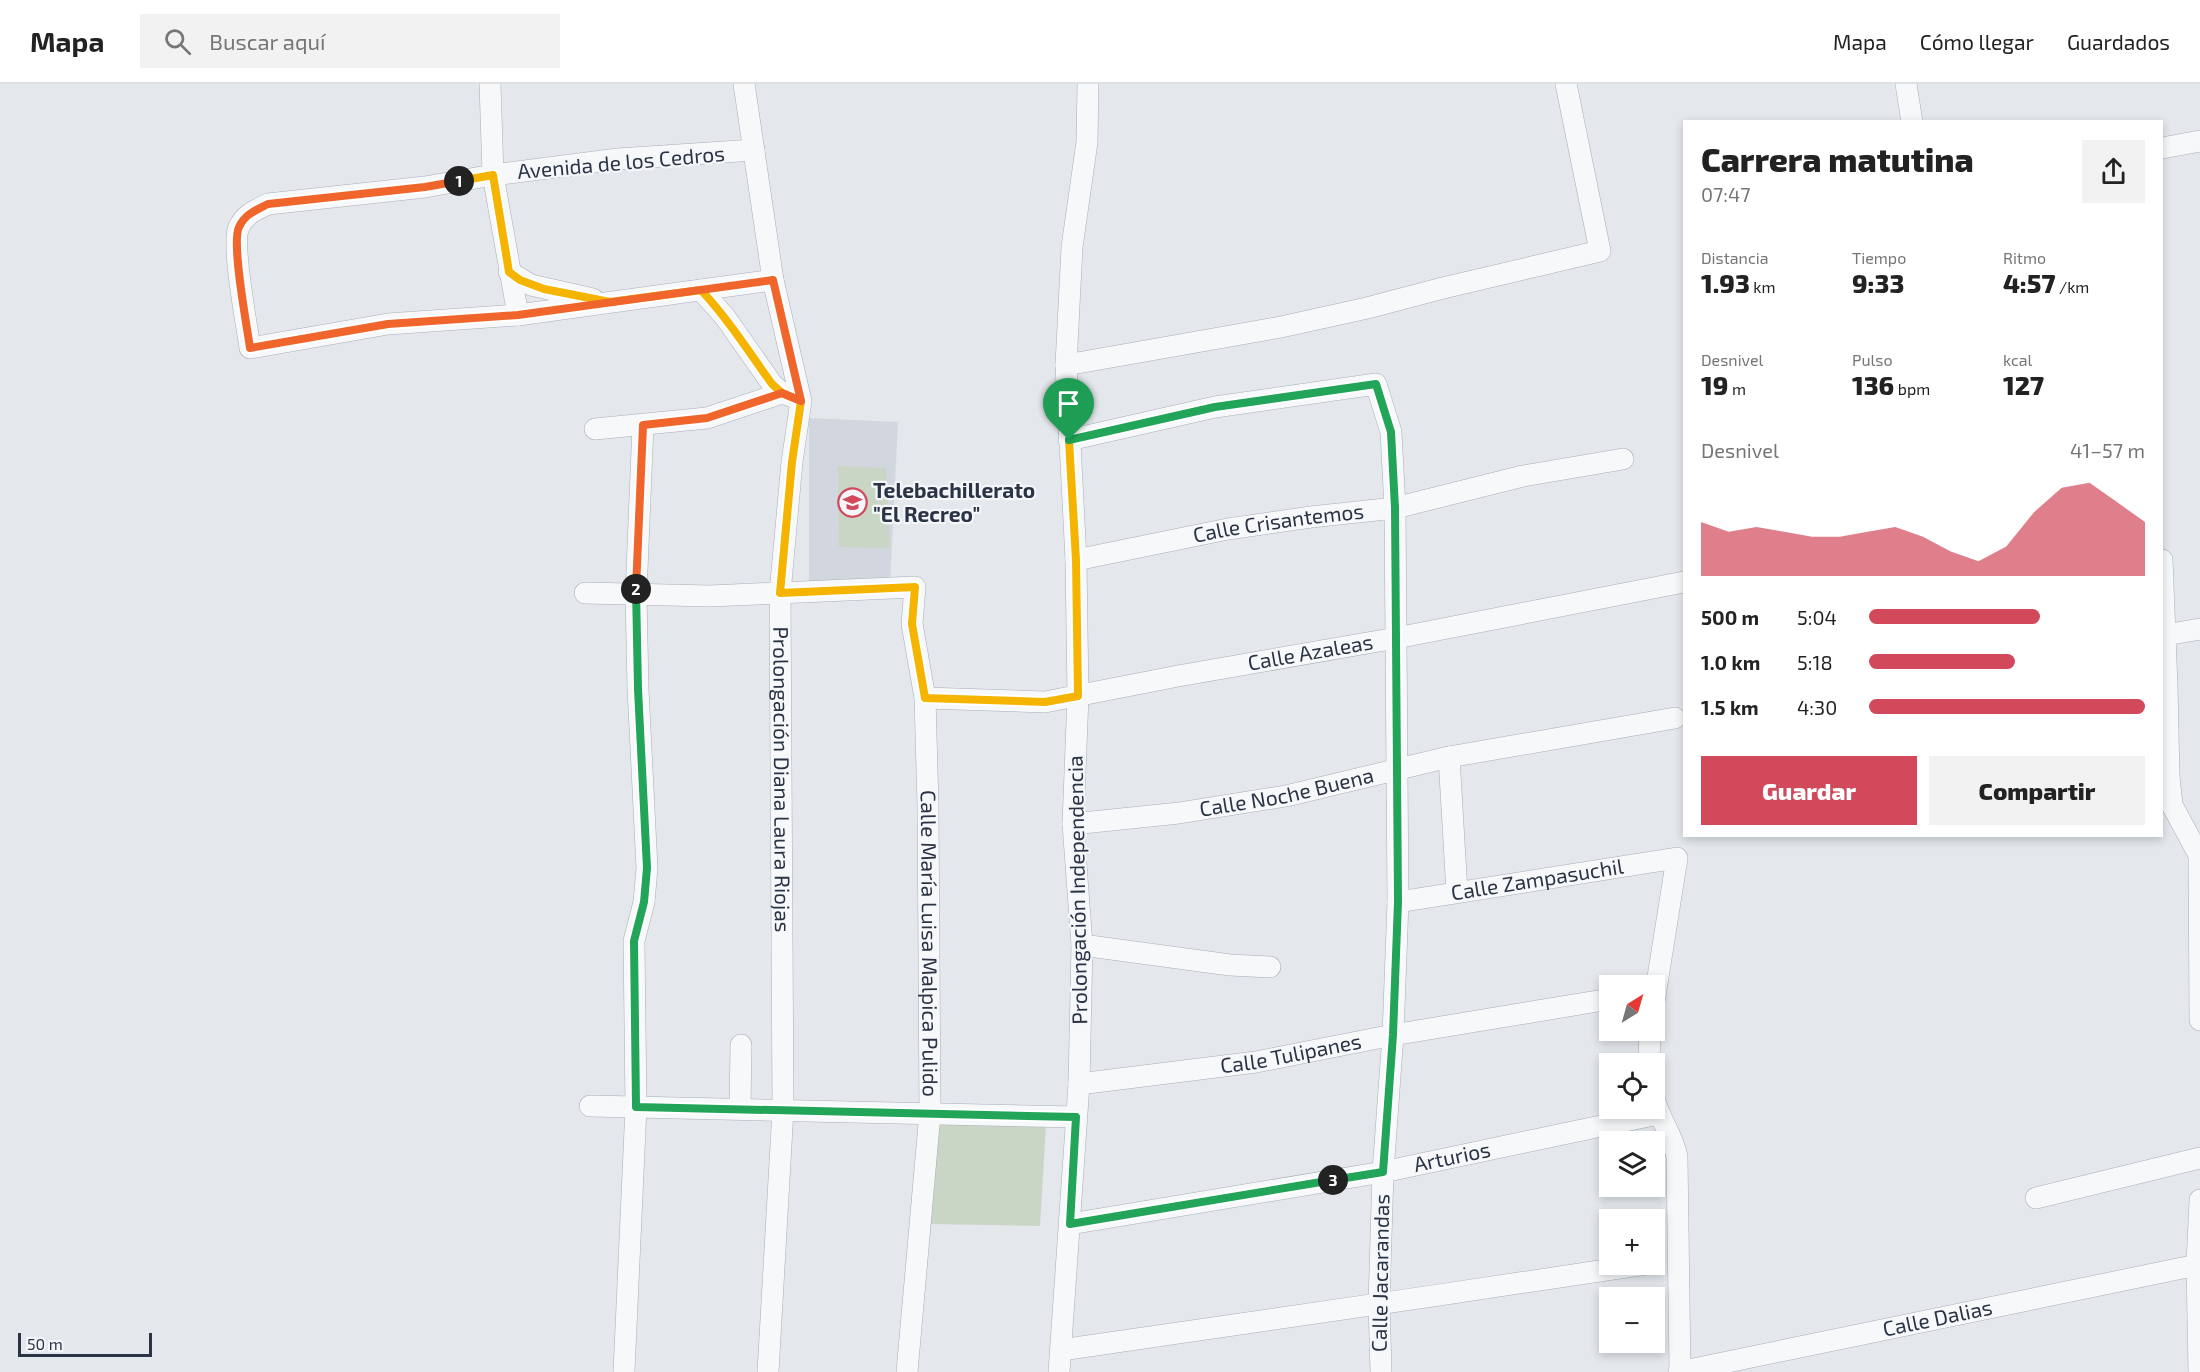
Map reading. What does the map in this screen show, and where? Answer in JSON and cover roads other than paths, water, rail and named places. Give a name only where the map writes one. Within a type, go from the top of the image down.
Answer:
[{"type":"street","points":[[490,84],[493,175],[518,315],[773,280]]},
{"type":"street","name":"Prolongación Diana Laura Riojas","points":[[744,84],[773,280],[801,401],[792,462],[780,593],[783,1110],[768,1372]]},
{"type":"street","name":"Prolongación Independencia","points":[[1059,1372],[1079,1084],[1082,945],[1072,824],[1078,696],[1076,560],[1066,365],[1072,247],[1087,142],[1088,84]]},
{"type":"street","points":[[1066,365],[1281,327],[1600,251],[1566,84]]},
{"type":"street","points":[[1906,84],[1912,120]]},
{"type":"street","points":[[2163,148],[2200,141]]},
{"type":"street","name":"Avenida de los Cedros","points":[[518,315],[388,324],[250,348],[237,248],[237,230],[243,219],[268,204],[425,187],[493,175],[618,159],[754,150]]},
{"type":"street","points":[[509,272],[520,280],[544,289],[610,302]]},
{"type":"street","points":[[701,290],[726,317],[772,384],[782,393],[801,401]]},
{"type":"street","name":"Calle Jacarandas","points":[[1069,440],[1215,407],[1376,384],[1391,432],[1395,508],[1398,902],[1393,1035],[1383,1172],[1379,1303],[1381,1372]]},
{"type":"street","points":[[595,429],[707,418],[782,393]]},
{"type":"street","points":[[624,1372],[636,1107],[634,941],[644,902],[647,868],[638,689],[636,594],[643,425]]},
{"type":"street","name":"Calle Crisantemos","points":[[1076,560],[1228,529],[1395,508],[1523,476],[1623,459]]},
{"type":"street","name":"Calle Azaleas","points":[[925,698],[1045,702],[1396,638],[1683,582]]},
{"type":"street","points":[[2163,585],[2169,776],[2172,805],[2199,855],[2200,1020]]},
{"type":"street","name":"Calle María Luisa Malpica Pulido","points":[[780,593],[915,587],[912,624],[925,698],[930,921],[930,1113],[907,1372]]},
{"type":"street","points":[[585,592],[710,596],[780,593]]},
{"type":"street","points":[[2165,635],[2200,629]]},
{"type":"street","name":"Calle Noche Buena","points":[[1072,824],[1179,813],[1286,796],[1449,757],[1674,718]]},
{"type":"street","points":[[1449,757],[1457,892]]},
{"type":"street","name":"Calle Zampasuchil","points":[[1398,902],[1677,858],[1658,975]]},
{"type":"street","points":[[1082,945],[1230,965],[1270,967]]},
{"type":"street","name":"Calle Tulipanes","points":[[1079,1084],[1256,1062],[1393,1035],[1599,1001]]},
{"type":"street","points":[[740,1109],[741,1045]]},
{"type":"street","points":[[590,1106],[1076,1117]]},
{"type":"street","name":"Arturios","points":[[1070,1224],[1383,1172],[1602,1119]]},
{"type":"street","points":[[1663,1119],[1674,1140],[1677,1157],[1680,1372]]},
{"type":"street","points":[[2036,1198],[2200,1158]]},
{"type":"street","points":[[2199,1372],[2197,1265],[2200,1200]]},
{"type":"street","points":[[1665,1262],[1677,1260]]},
{"type":"street","name":"Calle Dalias","points":[[1680,1372],[2197,1265]]},
{"type":"street","points":[[1061,1350],[1315,1315],[1379,1303],[1599,1271]]},
{"type":"place","name":"Telebachillerato \"El Recreo\"","points":[[852,503]]}]
